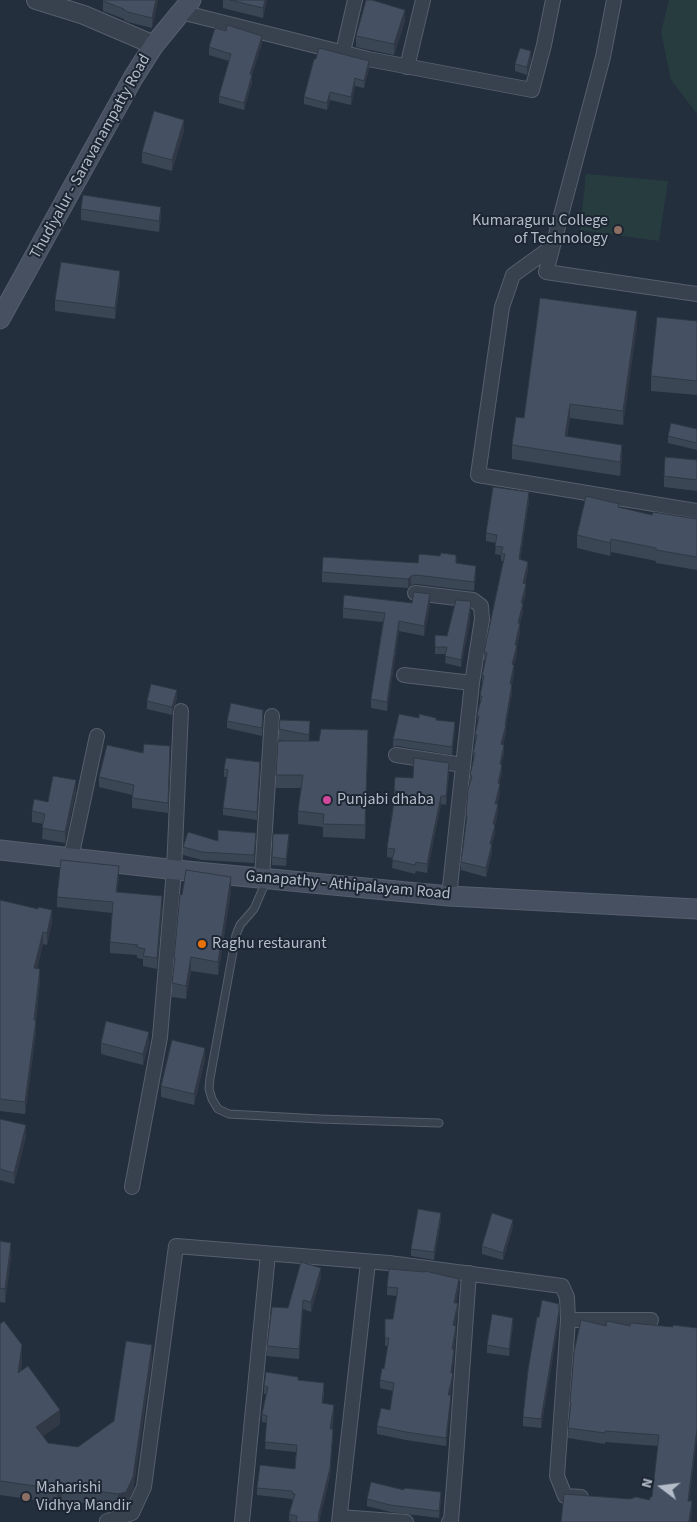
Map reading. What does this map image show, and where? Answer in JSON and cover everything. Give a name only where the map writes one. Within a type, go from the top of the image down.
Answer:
[{"type":"main road","name":"Thudiyalur - Saravanampatty Road","points":[[0,320],[133,78],[154,45],[186,6]]},
{"type":"main road","name":"Ganapathy - Athipalayam Road","points":[[0,850],[174,870],[449,896],[697,909]]},
{"type":"street","points":[[36,0],[69,5],[84,15],[154,45]]},
{"type":"street","points":[[343,52],[355,0]]},
{"type":"street","points":[[407,67],[423,0]]},
{"type":"street","points":[[186,6],[368,60],[532,90],[553,0]]},
{"type":"street","points":[[546,272],[603,57],[614,0]]},
{"type":"street","points":[[552,247],[513,275],[502,307],[478,475],[697,510]]},
{"type":"street","points":[[529,263],[546,272],[697,294]]},
{"type":"street","points":[[415,593],[473,600],[481,606],[482,619],[472,683],[449,896]]},
{"type":"street","points":[[404,675],[472,683]]},
{"type":"street","points":[[132,1186],[160,1036],[174,870],[181,711]]},
{"type":"street","points":[[265,878],[272,716]]},
{"type":"street","points":[[71,858],[97,736]]},
{"type":"street","points":[[396,755],[464,765]]},
{"type":"street","points":[[107,1521],[132,1513],[144,1487],[176,1246],[368,1262],[562,1286],[567,1297],[568,1320],[557,1476],[565,1496],[593,1498]]},
{"type":"street","points":[[242,1522],[268,1254]]},
{"type":"street","points":[[368,1262],[339,1519],[406,1522]]},
{"type":"street","points":[[449,1522],[451,1521],[469,1273]]},
{"type":"street","points":[[568,1320],[651,1320]]},
{"type":"lane","points":[[265,878],[254,909],[240,925],[236,935],[210,1078],[209,1089],[218,1109],[229,1114],[439,1123]]},
{"type":"green space","points":[[669,0],[697,0],[697,114],[671,80],[661,32]]},
{"type":"green space","points":[[586,174],[668,181],[659,241],[580,230]]},
{"type":"building","points":[[103,0],[156,0],[152,18],[128,12]]},
{"type":"building","points":[[230,0],[265,0],[263,8]]},
{"type":"building","points":[[366,0],[405,10],[394,44],[356,36]]},
{"type":"building","points":[[227,25],[262,36],[250,74],[252,75],[244,103],[219,96],[231,54],[209,47],[215,28],[226,31]]},
{"type":"building","points":[[319,48],[369,61],[364,81],[355,78],[351,97],[330,92],[327,103],[304,97],[314,59],[316,59]]},
{"type":"building","points":[[520,48],[531,51],[527,67],[515,64]]},
{"type":"building","points":[[154,111],[184,120],[172,160],[142,152]]},
{"type":"building","points":[[83,195],[161,207],[159,221],[81,209]]},
{"type":"building","points":[[61,262],[120,271],[115,308],[55,300]]},
{"type":"building","points":[[540,298],[637,311],[623,411],[570,404],[565,436],[622,445],[620,462],[512,445],[516,417],[524,418]]},
{"type":"building","points":[[657,317],[697,321],[697,381],[651,376]]},
{"type":"building","points":[[671,423],[697,429],[697,443],[668,436]]},
{"type":"building","points":[[665,457],[697,460],[697,480],[664,476]]},
{"type":"building","points":[[493,487],[529,492],[519,559],[528,562],[523,583],[526,584],[518,623],[520,623],[515,645],[517,645],[512,664],[514,665],[506,725],[501,744],[504,745],[498,783],[500,784],[495,804],[498,804],[486,868],[461,862],[467,816],[468,790],[472,776],[470,775],[477,735],[475,735],[479,716],[477,715],[482,696],[480,696],[484,676],[482,676],[487,653],[484,652],[505,554],[501,553],[503,547],[495,546],[497,535],[486,533]]},
{"type":"building","points":[[586,496],[619,504],[618,507],[652,515],[653,512],[697,519],[697,557],[656,550],[656,548],[611,539],[610,543],[577,535]]},
{"type":"building","points":[[441,553],[456,555],[456,563],[476,566],[474,582],[416,575],[408,579],[322,572],[323,557],[418,563],[419,554],[440,556]]},
{"type":"building","points":[[414,592],[430,594],[424,626],[399,621],[387,702],[371,699],[385,613],[343,608],[344,595],[412,603]]},
{"type":"building","points":[[456,600],[470,601],[471,603],[461,660],[445,656],[447,647],[435,647],[435,635],[447,636]]},
{"type":"building","points":[[151,684],[177,690],[172,707],[147,701]]},
{"type":"building","points":[[231,703],[263,710],[262,728],[227,721]]},
{"type":"building","points":[[399,714],[419,718],[419,714],[436,718],[436,720],[455,722],[452,747],[393,740]]},
{"type":"building","points":[[280,720],[310,721],[309,735],[279,729]]},
{"type":"building","points":[[321,729],[368,730],[365,825],[323,824],[324,814],[298,811],[303,775],[276,775],[278,741],[319,741]]},
{"type":"building","points":[[144,744],[170,746],[168,803],[132,798],[134,785],[99,777],[107,745],[143,753]]},
{"type":"building","points":[[226,758],[260,762],[257,812],[223,808],[228,770],[224,769]]},
{"type":"building","points":[[414,758],[449,763],[446,796],[441,796],[427,864],[416,862],[415,865],[392,860],[395,849],[387,848],[396,790],[394,790],[395,777],[413,778]]},
{"type":"building","points":[[53,776],[76,780],[65,832],[42,828],[45,814],[32,811],[34,799],[48,802]]},
{"type":"building","points":[[218,830],[256,833],[254,855],[202,852],[183,847],[188,832],[218,841]]},
{"type":"building","points":[[273,834],[289,834],[286,859],[272,857]]},
{"type":"building","points":[[61,860],[119,866],[116,892],[162,896],[157,958],[143,956],[145,949],[137,947],[138,945],[110,942],[113,902],[57,897]]},
{"type":"building","points":[[186,870],[231,877],[218,962],[191,957],[186,986],[172,983],[180,894],[182,895]]},
{"type":"building","points":[[0,900],[38,909],[38,907],[52,910],[47,933],[43,932],[34,968],[40,969],[34,1020],[36,1020],[25,1102],[0,1099]]},
{"type":"building","points":[[106,1021],[149,1032],[143,1054],[101,1043]]},
{"type":"building","points":[[172,1040],[205,1048],[194,1094],[161,1086]]},
{"type":"building","points":[[0,1119],[26,1125],[14,1173],[0,1169]]},
{"type":"building","points":[[418,1209],[441,1213],[434,1252],[411,1249]]},
{"type":"building","points":[[492,1213],[513,1220],[503,1253],[482,1246]]},
{"type":"building","points":[[0,1241],[11,1243],[5,1289],[0,1288]]},
{"type":"building","points":[[301,1262],[321,1268],[311,1302],[303,1300],[299,1349],[267,1346],[272,1307],[288,1308]]},
{"type":"building","points":[[389,1269],[425,1271],[459,1279],[454,1303],[458,1303],[453,1325],[456,1326],[452,1349],[454,1349],[451,1373],[453,1373],[448,1395],[451,1395],[446,1438],[377,1426],[381,1408],[390,1410],[394,1383],[380,1380],[382,1368],[384,1369],[389,1338],[385,1338],[385,1319],[393,1319],[398,1288],[387,1287]]},
{"type":"building","points":[[542,1300],[559,1304],[559,1311],[541,1419],[523,1417],[528,1370],[537,1317],[539,1317]]},
{"type":"building","points":[[492,1314],[513,1318],[509,1349],[487,1345]]},
{"type":"building","points":[[581,1320],[606,1326],[607,1321],[630,1326],[631,1323],[697,1328],[697,1429],[688,1501],[692,1501],[689,1522],[561,1522],[564,1494],[630,1499],[636,1497],[650,1500],[650,1497],[652,1497],[659,1435],[605,1431],[605,1433],[568,1428],[574,1352]]},
{"type":"building","points":[[4,1321],[22,1345],[18,1373],[28,1366],[60,1410],[36,1427],[48,1443],[78,1447],[114,1421],[126,1341],[152,1345],[133,1477],[126,1492],[118,1494],[62,1486],[57,1489],[0,1481],[0,1324]]},
{"type":"building","points":[[266,1372],[298,1377],[298,1380],[324,1383],[322,1403],[334,1405],[330,1429],[333,1429],[330,1468],[318,1522],[296,1522],[297,1516],[289,1514],[295,1494],[292,1491],[257,1488],[260,1465],[295,1469],[297,1445],[265,1442],[267,1416],[262,1414],[268,1387],[264,1386]]},
{"type":"building","points":[[371,1482],[404,1490],[404,1488],[441,1492],[439,1511],[390,1505],[367,1499]]},
{"type":"place","name":"Kumaraguru College of Technology","points":[[618,230]]},
{"type":"place","name":"Punjabi dhaba","points":[[327,800]]},
{"type":"place","name":"Raghu restaurant","points":[[202,944]]},
{"type":"place","name":"Maharishi Vidhya Mandir","points":[[26,1497]]}]
